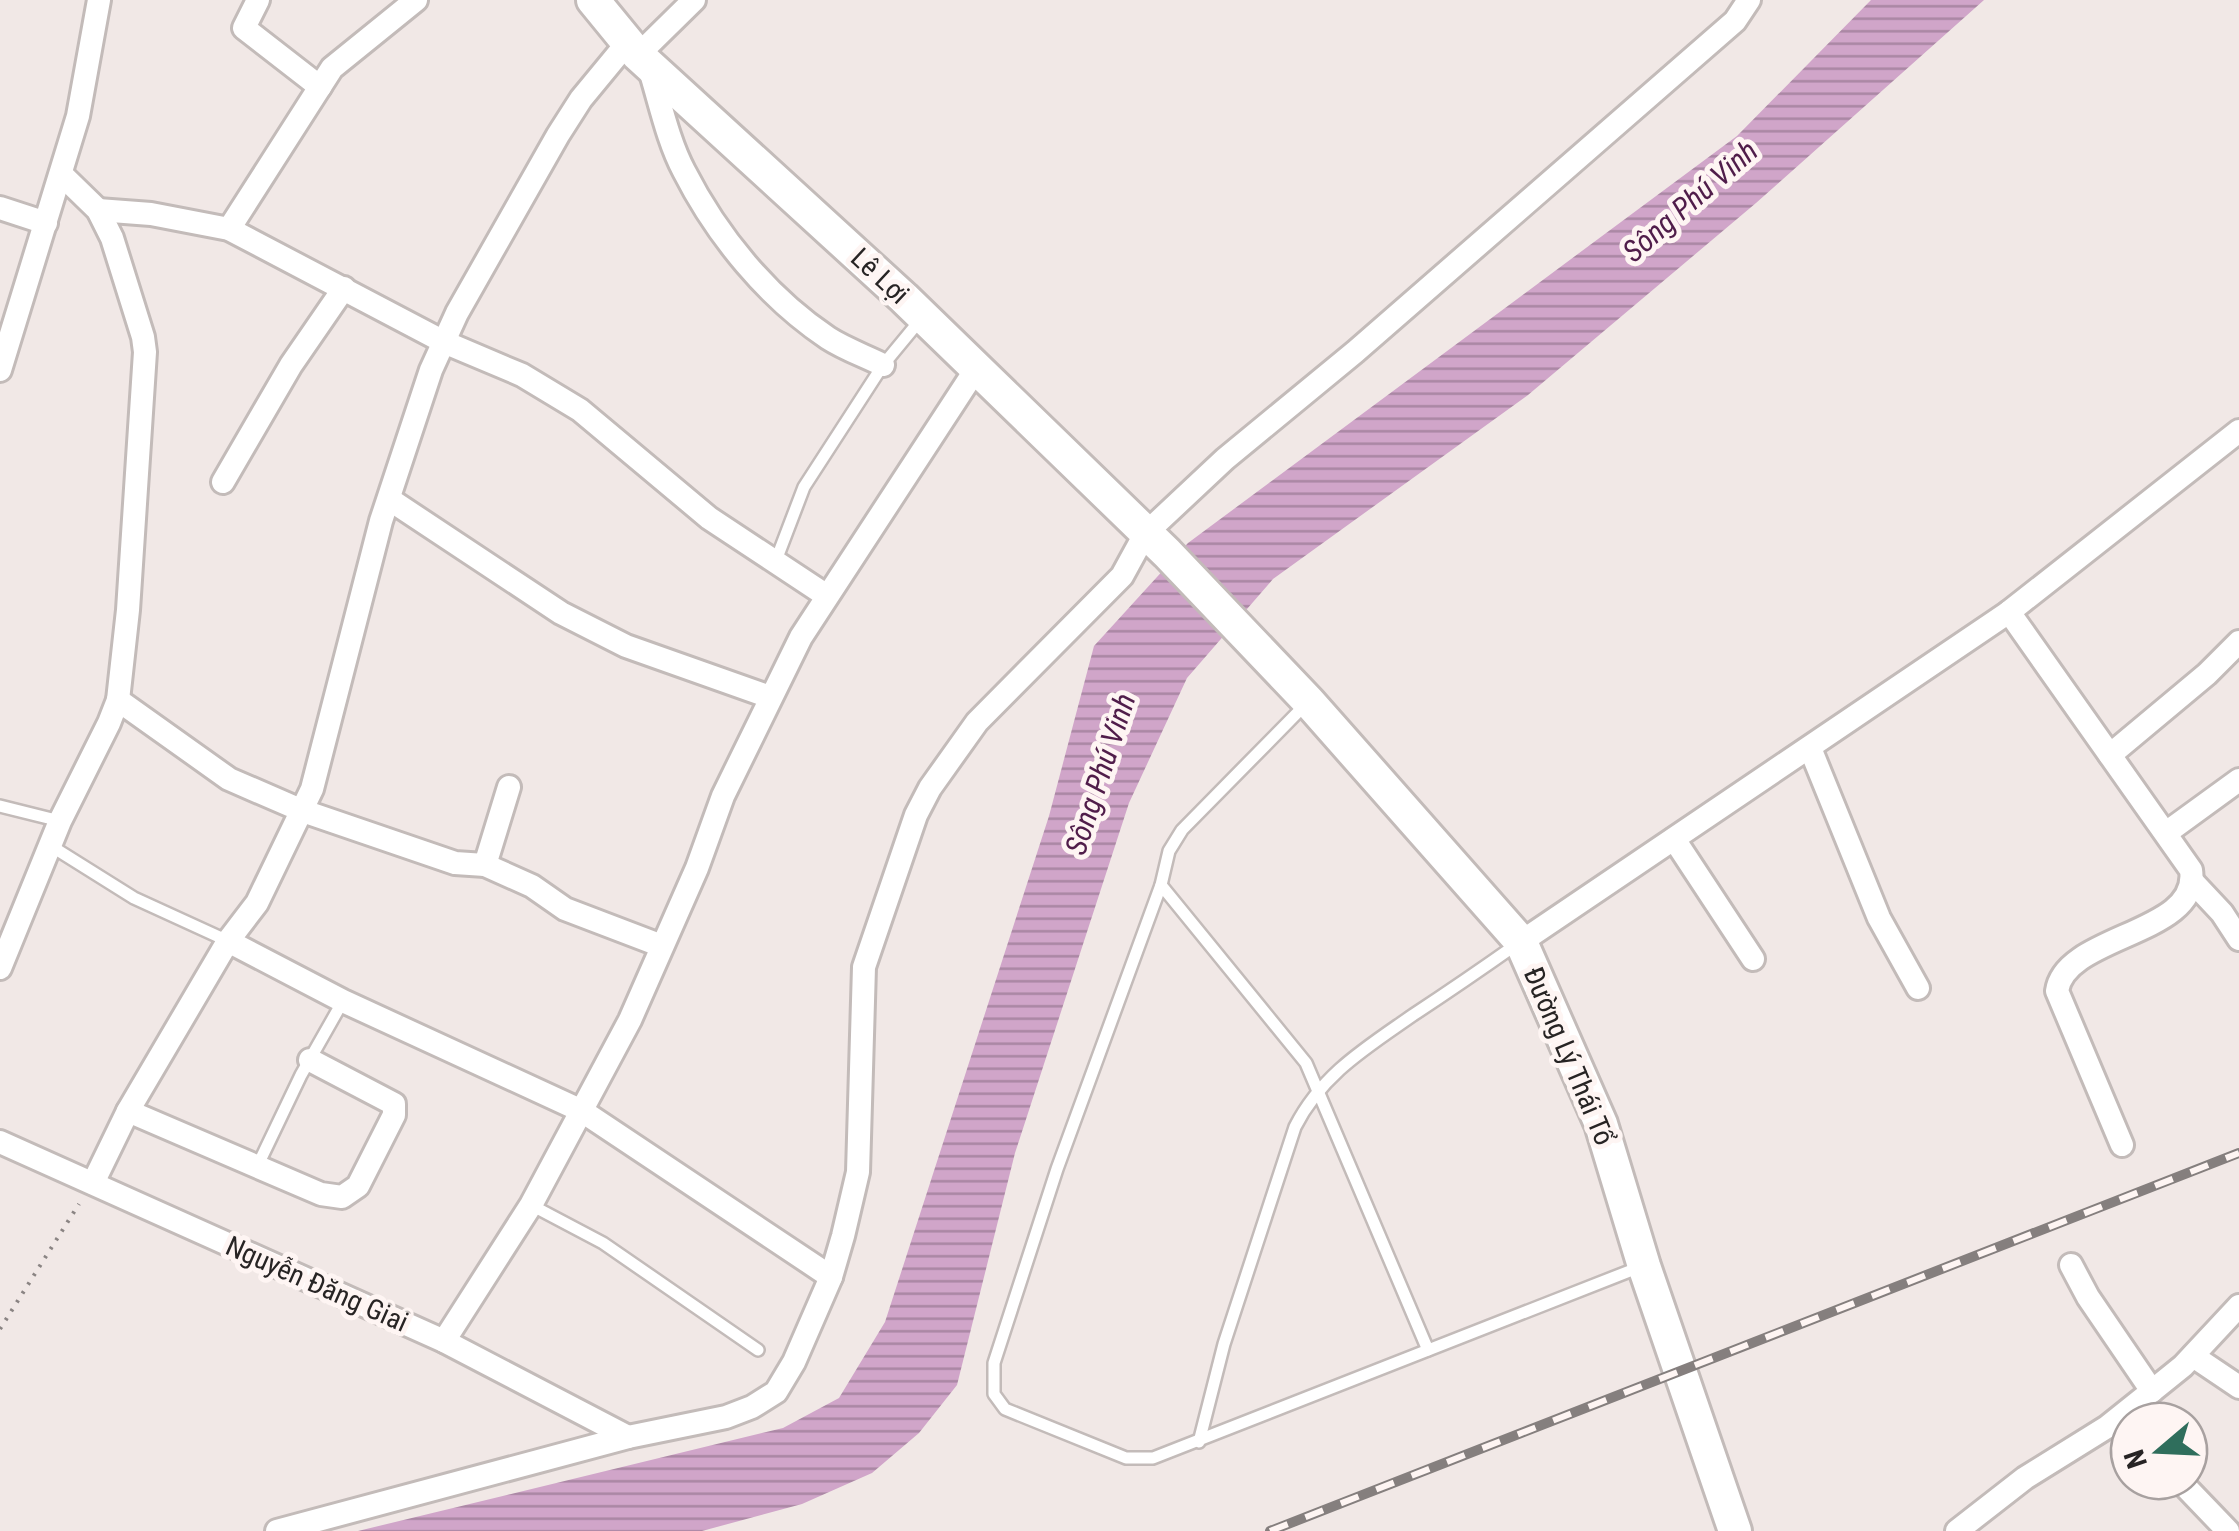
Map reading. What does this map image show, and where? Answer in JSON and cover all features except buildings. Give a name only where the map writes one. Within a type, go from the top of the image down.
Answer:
[{"type":"main road","name":"Lê Lợi","points":[[593,0],[638,53],[923,317],[1269,659]]},
{"type":"main road","name":"Đường Lý Thái Tổ","points":[[1269,659],[1521,942],[1600,1124],[1735,1531]]},
{"type":"street","points":[[0,370],[78,116],[99,0]]},
{"type":"street","points":[[258,0],[244,28],[320,87]]},
{"type":"street","points":[[229,228],[332,68],[416,0]]},
{"type":"street","points":[[93,1183],[128,1111],[228,941],[256,903],[303,811],[389,498],[431,370],[456,313],[582,99],[694,0]]},
{"type":"street","points":[[277,1531],[628,1438],[726,1417],[776,1392],[794,1362],[831,1277],[858,1172],[864,966],[916,815],[930,788],[977,722],[1156,544],[1226,459],[1355,352],[1735,21],[1748,0]]},
{"type":"street","points":[[638,53],[682,170],[759,279],[791,311],[832,340],[884,365]]},
{"type":"street","points":[[0,968],[60,821],[118,700],[128,610],[145,352],[120,259],[98,210],[61,174]]},
{"type":"street","points":[[0,208],[46,223]]},
{"type":"street","points":[[98,210],[151,214],[229,228],[444,342],[522,375],[580,410],[709,518],[827,596]]},
{"type":"street","points":[[222,482],[291,364],[344,288]]},
{"type":"street","points":[[444,1341],[531,1205],[630,1020],[723,796],[800,637],[976,369]]},
{"type":"street","points":[[1521,942],[2008,612],[2239,431]]},
{"type":"street","points":[[389,498],[492,570],[577,621],[626,646],[770,697]]},
{"type":"street","points":[[2008,612],[2187,862],[2192,881],[2222,913],[2239,939]]},
{"type":"street","points":[[2110,755],[2239,642]]},
{"type":"street","points":[[118,700],[229,779],[303,811],[455,862],[485,864],[532,886],[565,909],[662,946]]},
{"type":"street","points":[[1810,748],[1880,918],[1918,988]]},
{"type":"street","points":[[2166,833],[2238,782]]},
{"type":"street","points":[[485,864],[509,787]]},
{"type":"street","points":[[1674,839],[1753,960]]},
{"type":"street","points":[[2122,1145],[2057,991],[2059,979],[2078,961],[2160,918],[2186,898],[2192,881]]},
{"type":"street","points":[[228,941],[343,1001],[582,1111],[831,1277]]},
{"type":"street","points":[[128,1111],[321,1194],[342,1197],[358,1186],[394,1115],[394,1104],[310,1060]]},
{"type":"street","name":"Nguyễn Đăng Giai","points":[[0,1142],[444,1341],[628,1438]]},
{"type":"street","points":[[2072,1265],[2088,1297],[2152,1391]]},
{"type":"street","points":[[2143,1401],[2193,1356],[2239,1306]]},
{"type":"street","points":[[2193,1356],[2239,1387]]},
{"type":"street","points":[[1956,1531],[1987,1522],[2025,1478],[2109,1430]]},
{"type":"street","points":[[2199,1501],[2228,1531]]},
{"type":"lane","points":[[775,562],[804,487],[884,365],[923,317]]},
{"type":"lane","points":[[1309,702],[1182,830],[1169,851],[1161,885],[1057,1169],[994,1363],[994,1394],[1005,1409],[1126,1458],[1153,1458],[1644,1266]]},
{"type":"lane","points":[[0,806],[60,821]]},
{"type":"lane","points":[[51,846],[134,898],[228,941]]},
{"type":"lane","points":[[1161,885],[1294,1044],[1319,1088],[1428,1350]]},
{"type":"lane","points":[[1199,1442],[1224,1344],[1295,1127],[1319,1088],[1353,1056],[1521,942]]},
{"type":"lane","points":[[257,1167],[343,1001]]},
{"type":"lane","points":[[531,1205],[603,1244],[758,1350]]},
{"type":"path","points":[[0,1329],[93,1183]]},
{"type":"water","name":"Sông Phú Vinh","points":[[1871,0],[1984,0],[1756,203],[1528,395],[1273,579],[1187,678],[1129,803],[1015,1153],[957,1385],[919,1433],[872,1473],[802,1504],[702,1531],[358,1531],[783,1428],[839,1398],[885,1322],[1049,816],[1094,646],[1188,543],[1737,136]]},
{"type":"railway","points":[[1270,1531],[2239,1153]]}]
